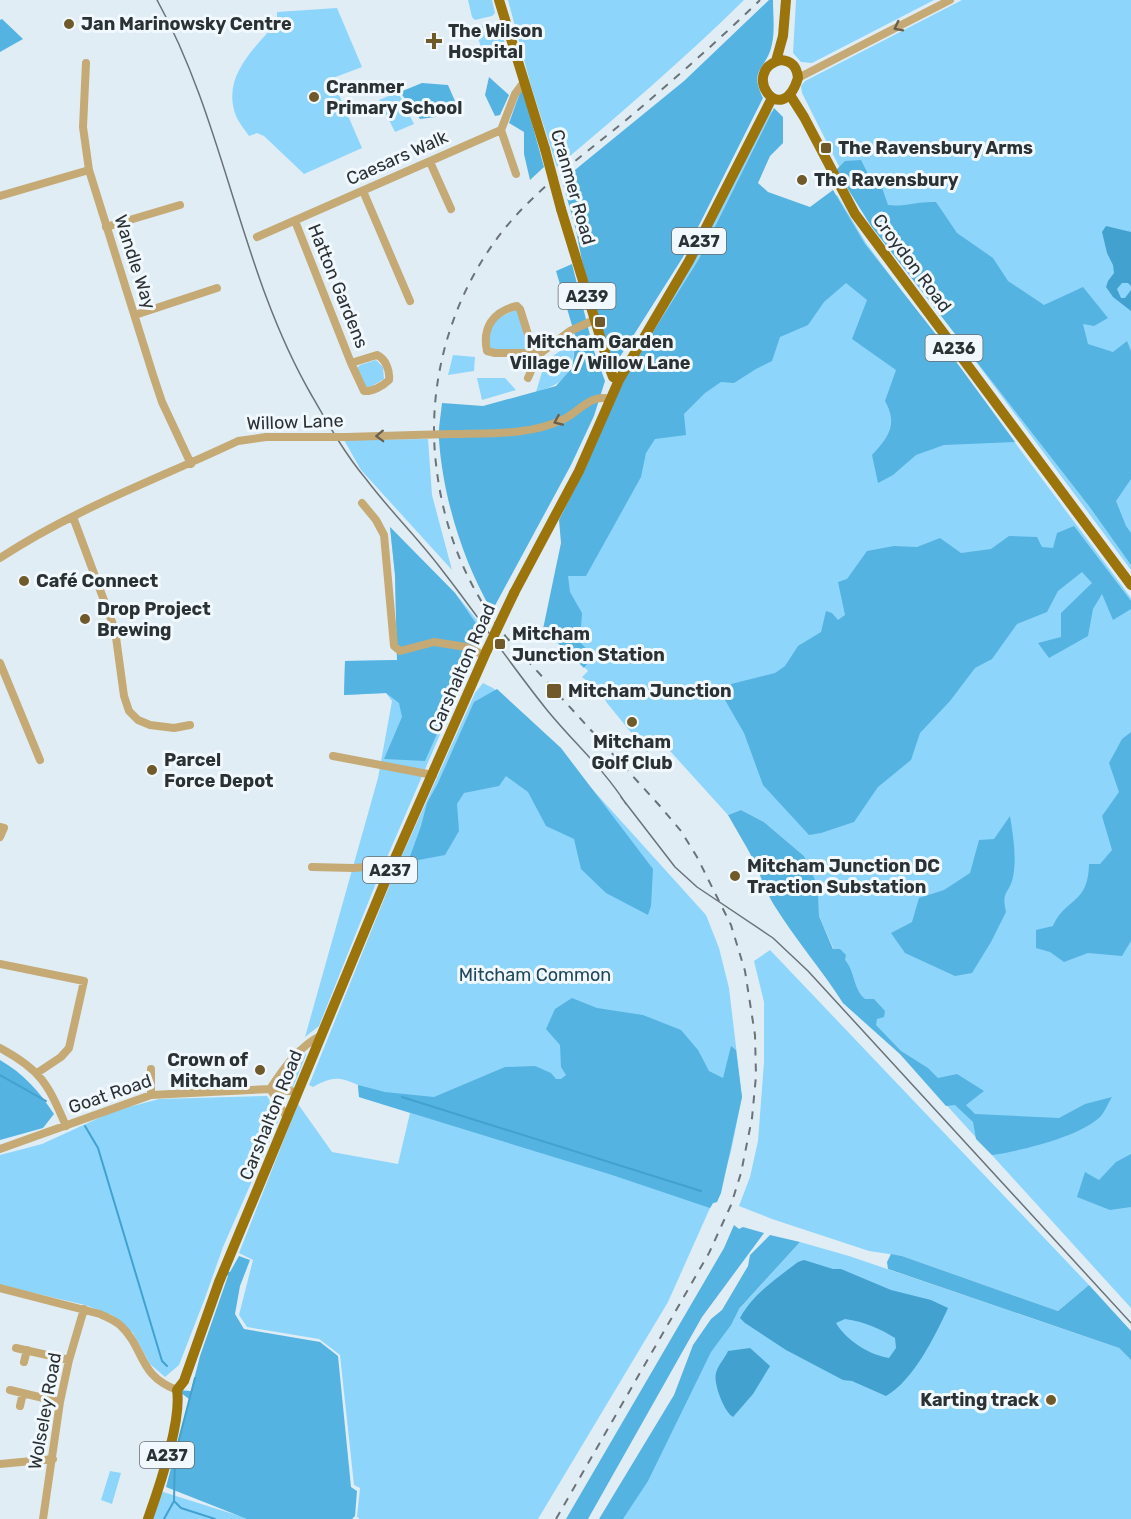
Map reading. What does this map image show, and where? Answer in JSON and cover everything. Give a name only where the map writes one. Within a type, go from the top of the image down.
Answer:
[{"type":"main road","name":"Cranmer Road","points":[[499,0],[594,320],[610,369],[619,380]]},
{"type":"main road","points":[[782,61],[786,0]]},
{"type":"main road","points":[[782,61],[794,65],[798,78],[790,95],[784,99],[772,98],[765,92],[762,80],[767,68],[782,61]]},
{"type":"main road","name":"Croydon Road","points":[[790,95],[855,214],[1131,585]]},
{"type":"main road","name":"Carshalton Road","points":[[177,1390],[184,1381],[224,1271],[463,702],[514,593],[579,471],[609,399],[689,261],[772,98]]},
{"type":"main road","name":"A237","points":[[148,1519],[175,1421],[179,1401],[177,1390]]},
{"type":"street","points":[[798,78],[950,0]]},
{"type":"street","name":"Wandle Way","points":[[86,63],[83,127],[89,170],[162,402],[191,464]]},
{"type":"street","points":[[516,174],[501,130],[515,94],[524,82]]},
{"type":"street","name":"Caesars Walk","points":[[257,237],[501,130]]},
{"type":"street","points":[[430,162],[451,208]]},
{"type":"street","points":[[0,196],[89,170]]},
{"type":"street","points":[[363,191],[410,301]]},
{"type":"street","points":[[106,227],[180,205]]},
{"type":"street","name":"Hatton Gardens","points":[[295,221],[351,363],[364,391],[369,392],[389,380],[386,364],[381,356],[373,356],[351,363]]},
{"type":"street","points":[[135,315],[217,288]]},
{"type":"street","points":[[528,378],[535,353],[520,309],[517,306],[500,312],[489,323],[485,340],[487,351],[495,353],[535,353],[570,331],[594,320]]},
{"type":"street","name":"Willow Lane","points":[[0,558],[24,542],[121,493],[245,439],[452,434],[535,429],[565,418],[597,397],[609,399]]},
{"type":"street","points":[[362,502],[376,520],[384,536],[394,646],[400,651],[434,642],[486,653]]},
{"type":"street","points":[[73,517],[115,630],[124,696],[129,711],[138,720],[150,725],[174,728],[190,725]]},
{"type":"street","points":[[0,663],[40,760]]},
{"type":"street","points":[[333,756],[433,775]]},
{"type":"street","points":[[0,826],[4,828],[0,837]]},
{"type":"street","points":[[312,867],[353,868],[393,865]]},
{"type":"street","points":[[0,964],[84,981],[69,1048],[61,1058],[37,1073]]},
{"type":"street","points":[[288,1117],[282,1113],[277,1098],[270,1089],[283,1067],[310,1041],[322,1035]]},
{"type":"street","points":[[0,1048],[24,1062],[37,1073],[52,1094],[66,1126]]},
{"type":"street","points":[[151,1069],[151,1095]]},
{"type":"street","name":"Goat Road","points":[[0,1149],[123,1103],[151,1095],[270,1089],[298,1092]]},
{"type":"street","points":[[0,1288],[84,1309],[100,1314],[120,1325],[153,1377],[166,1387],[177,1390]]},
{"type":"street","name":"Wolseley Road","points":[[43,1519],[60,1402],[84,1309]]},
{"type":"street","points":[[16,1348],[69,1360]]},
{"type":"street","points":[[24,1362],[27,1350]]},
{"type":"street","points":[[10,1390],[60,1402]]},
{"type":"street","points":[[20,1406],[23,1394]]},
{"type":"street","points":[[0,1464],[53,1459]]},
{"type":"green space","points":[[468,0],[492,0],[495,13],[492,16],[475,20],[472,17]]},
{"type":"green space","points":[[508,0],[744,0],[652,85],[557,167],[531,86]]},
{"type":"green space","points":[[796,0],[934,0],[812,63],[801,62],[793,53]]},
{"type":"green space","points":[[962,0],[1131,0],[1131,570],[857,202],[802,93],[801,86],[805,81]]},
{"type":"green space","points":[[337,8],[362,67],[333,78],[336,88],[334,91],[339,95],[346,111],[344,114],[349,118],[362,148],[304,174],[264,136],[257,133],[249,136],[236,116],[233,89],[242,64],[277,22],[277,12]]},
{"type":"green space","points":[[499,24],[506,48],[482,50],[476,32],[480,27]]},
{"type":"green space","points":[[398,92],[414,124],[395,132],[379,100]]},
{"type":"green space","name":"Mitcham Golf Club","points":[[771,111],[779,118],[755,184],[765,195],[807,209],[837,195],[866,243],[1131,598],[1131,1308],[900,1054],[843,1003],[840,998],[838,959],[819,916],[818,886],[804,856],[764,822],[741,810],[728,815],[661,741],[647,752],[607,703],[601,692],[582,677],[588,671],[547,628],[591,449]]},
{"type":"green space","points":[[517,309],[532,350],[495,352],[487,345],[488,323]]},
{"type":"green space","points":[[576,339],[567,374],[556,384],[536,392],[545,362]]},
{"type":"green space","points":[[453,355],[475,357],[474,371],[448,375]]},
{"type":"green space","points":[[376,360],[383,367],[384,379],[370,387],[365,387],[357,368]]},
{"type":"green space","points":[[477,378],[505,378],[516,390],[482,400]]},
{"type":"green space","points":[[428,439],[432,495],[452,570],[361,470],[344,440]]},
{"type":"green space","points":[[390,527],[455,593],[485,630],[376,883],[319,1026],[305,1037],[378,778],[392,701],[386,693],[344,695],[345,661],[397,660],[395,575]]},
{"type":"green space","name":"Mitcham Common","points":[[483,683],[493,688],[528,718],[706,915],[719,948],[729,988],[742,1097],[731,1151],[717,1202],[713,1203],[710,1208],[668,1302],[538,1519],[360,1519],[357,1517],[360,1488],[354,1485],[340,1355],[319,1339],[247,1327],[239,1315],[253,1260],[239,1253],[298,1104],[332,1152],[398,1164],[410,1113],[359,1097],[358,1085],[345,1080],[325,1081],[313,1087],[309,1085],[397,867],[475,693]]},
{"type":"green space","points":[[770,950],[1089,1285],[1058,1311],[902,1256],[869,1251],[739,1206],[750,1177],[758,1141],[764,1062],[764,1002],[754,961]]},
{"type":"green space","points":[[304,1052],[306,1055],[293,1087],[281,1089],[283,1073]]},
{"type":"green space","points":[[267,1096],[280,1117],[223,1247],[179,1365],[165,1377],[150,1364],[133,1333],[112,1315],[85,1305],[0,1285],[0,1155],[42,1144],[114,1111],[159,1099]]},
{"type":"green space","points":[[800,1242],[849,1256],[1119,1348],[1131,1360],[1131,1519],[606,1519],[702,1350]]},
{"type":"green space","points":[[110,1471],[121,1473],[112,1504],[101,1500]]},
{"type":"green space","points":[[160,1491],[249,1519],[150,1519]]},
{"type":"shaded area","points":[[769,0],[773,0],[773,39],[770,53],[760,70],[757,81],[763,98],[683,257],[616,363],[612,365],[563,184],[568,176],[684,81]]},
{"type":"shaded area","points":[[2,19],[23,39],[0,52],[0,20]]},
{"type":"shaded area","points":[[489,77],[509,95],[500,115],[495,116],[485,95]]},
{"type":"shaded area","points":[[422,83],[448,85],[455,101],[435,117],[420,119],[400,92]]},
{"type":"shaded area","points":[[522,87],[544,167],[530,180],[524,154],[524,132],[509,123]]},
{"type":"shaded area","points":[[774,108],[783,117],[783,143],[770,156],[758,183],[768,192],[810,207],[833,190],[865,244],[938,337],[1015,442],[944,445],[916,455],[893,475],[878,483],[872,455],[890,430],[891,417],[885,401],[896,370],[852,339],[867,300],[846,283],[824,302],[808,325],[780,337],[772,361],[734,383],[721,382],[705,393],[684,414],[686,435],[655,439],[646,453],[641,477],[586,576],[568,576],[570,592],[582,613],[580,642],[593,656],[584,668],[543,629],[561,543],[559,520],[581,476],[619,386],[699,259]]},
{"type":"shaded area","points":[[861,160],[870,178],[879,179],[888,205],[936,202],[957,233],[993,258],[1008,281],[1044,305],[1083,287],[1108,318],[1094,326],[1083,324],[1088,344],[1113,352],[1127,341],[1131,351],[1131,479],[1116,501],[1131,533],[1131,565],[1089,506],[871,226],[836,170],[845,161]]},
{"type":"shaded area","points":[[1106,226],[1131,232],[1131,286],[1128,283],[1122,283],[1117,289],[1121,298],[1125,298],[1131,290],[1131,311],[1113,297],[1106,287],[1114,273],[1102,232]]},
{"type":"shaded area","points":[[572,264],[594,351],[605,381],[594,416],[571,465],[492,611],[472,572],[450,506],[439,440],[442,403],[483,406],[556,386],[572,368],[576,339],[556,271]]},
{"type":"shaded area","points":[[1074,526],[1131,601],[1131,609],[1113,620],[1102,594],[1093,609],[1088,636],[1049,658],[1038,643],[1061,637],[1061,613],[1092,583],[1082,572],[1058,591],[1047,612],[1017,624],[992,659],[975,668],[950,701],[920,733],[911,760],[878,787],[854,822],[809,835],[763,785],[744,733],[725,700],[731,684],[775,673],[785,666],[798,646],[821,632],[826,611],[832,613],[838,620],[845,615],[838,582],[847,579],[867,551],[894,546],[917,547],[940,538],[961,553],[991,549],[1009,536],[1037,537],[1042,547],[1053,548],[1057,533]]},
{"type":"shaded area","points":[[390,527],[455,593],[482,632],[425,761],[384,759],[402,717],[399,703],[386,693],[344,695],[345,661],[397,660],[395,575]]},
{"type":"shaded area","points":[[497,689],[561,748],[653,869],[651,906],[648,915],[606,893],[581,869],[574,839],[546,826],[528,792],[506,776],[499,786],[464,793],[457,804],[459,831],[445,855],[408,862],[427,803],[474,702]]},
{"type":"shaded area","points":[[1131,732],[1131,941],[1122,956],[1088,953],[1064,962],[1050,952],[1036,948],[1036,930],[1053,926],[1064,910],[1081,894],[1088,877],[1089,864],[1100,864],[1112,850],[1102,816],[1119,792],[1109,763],[1122,739]]},
{"type":"shaded area","points":[[741,810],[764,822],[804,856],[818,886],[819,916],[833,949],[840,949],[846,955],[845,960],[861,995],[865,999],[874,999],[885,1011],[884,1017],[877,1019],[876,1025],[901,1051],[928,1068],[938,1078],[957,1074],[984,1091],[966,1105],[975,1114],[1059,1118],[1085,1104],[1112,1097],[1102,1115],[1078,1131],[1064,1137],[992,1155],[976,1139],[973,1122],[955,1105],[946,1106],[900,1054],[843,1003],[771,899],[753,859],[728,815]]},
{"type":"shaded area","points":[[1010,816],[1015,862],[1013,877],[1005,896],[1006,912],[972,973],[955,976],[905,953],[891,933],[912,922],[919,898],[944,890],[970,873],[979,840],[994,839]]},
{"type":"shaded area","points":[[572,998],[597,1008],[643,1015],[681,1030],[698,1050],[709,1071],[723,1078],[731,1046],[736,1050],[742,1097],[721,1193],[717,1202],[713,1203],[710,1208],[609,1174],[359,1097],[358,1085],[385,1092],[434,1097],[505,1067],[535,1066],[551,1073],[556,1079],[561,1079],[566,1075],[561,1067],[560,1045],[546,1029],[555,1009]]},
{"type":"shaded area","points":[[0,1060],[30,1084],[54,1114],[43,1128],[0,1140]]},
{"type":"shaded area","points":[[1131,1154],[1131,1207],[1110,1210],[1077,1197],[1085,1172],[1099,1180],[1116,1162]]},
{"type":"shaded area","points":[[734,1225],[739,1229],[743,1227],[764,1233],[702,1317],[588,1519],[566,1519],[724,1248]]},
{"type":"shaded area","points":[[770,1235],[800,1242],[739,1309],[731,1325],[711,1352],[648,1481],[623,1519],[599,1519],[674,1395],[693,1345],[711,1319],[722,1310],[748,1266],[750,1255]]},
{"type":"shaded area","points":[[891,1254],[1058,1311],[1089,1285],[1131,1331],[1131,1360],[1119,1348],[888,1269],[887,1262]]},
{"type":"shaded area","points":[[239,1256],[250,1260],[240,1286],[235,1314],[244,1329],[320,1342],[338,1356],[351,1487],[357,1491],[355,1516],[352,1519],[247,1519],[166,1487],[189,1399],[177,1390],[191,1391],[200,1356],[228,1276],[224,1271],[230,1272]]},
{"type":"shaded area","points":[[804,1260],[833,1269],[841,1269],[891,1290],[931,1300],[948,1308],[922,1357],[896,1389],[886,1396],[852,1381],[843,1380],[786,1350],[740,1318],[759,1294],[798,1262]],"holes":[[[845,1319],[872,1326],[895,1338],[896,1348],[889,1358],[874,1354],[859,1346],[836,1323]]]},
{"type":"shaded area","points":[[750,1348],[770,1366],[753,1394],[733,1417],[720,1397],[716,1373],[728,1351]]},
{"type":"waterway","points":[[0,1075],[46,1101]]},
{"type":"waterway","points":[[402,1097],[701,1191]]},
{"type":"waterway","points":[[85,1126],[98,1148],[162,1361],[167,1366]]},
{"type":"waterway","points":[[195,1378],[175,1455],[174,1501],[181,1508],[215,1519]]},
{"type":"waterway","points":[[164,1519],[174,1501]]},
{"type":"tram line","points":[[157,0],[181,48],[200,97],[267,299],[287,349],[324,417],[358,469],[433,558],[547,710],[598,767],[626,804]]},
{"type":"tram line","points":[[621,797],[675,867],[697,887],[773,938],[808,971],[1131,1323]]},
{"type":"railway","points":[[556,1519],[709,1253],[731,1205],[741,1173],[752,1118],[756,1076],[755,1035],[745,971],[731,925],[697,857],[681,831],[507,638],[492,619],[468,577],[451,534],[439,488],[434,429],[436,393],[442,358],[452,323],[483,258],[504,229],[551,181],[659,92],[760,0]]},
{"type":"place","name":"Jan Marinowsky Centre","points":[[69,24]]},
{"type":"place","name":"The Wilson Hospital","points":[[434,41]]},
{"type":"place","name":"Cranmer Primary School","points":[[314,97]]},
{"type":"place","name":"The Ravensbury Arms","points":[[826,148]]},
{"type":"place","name":"The Ravensbury","points":[[802,180]]},
{"type":"place","name":"Mitcham Garden Village / Willow Lane","points":[[600,322]]},
{"type":"place","name":"Café Connect","points":[[24,581]]},
{"type":"place","name":"Drop Project Brewing","points":[[85,619]]},
{"type":"place","name":"Mitcham Junction Station","points":[[500,644]]},
{"type":"place","name":"Mitcham Junction","points":[[554,691]]},
{"type":"place","name":"Mitcham Golf Club","points":[[632,722]]},
{"type":"place","name":"Parcel Force Depot","points":[[152,770]]},
{"type":"place","name":"Mitcham Junction DC Traction Substation","points":[[735,876]]},
{"type":"place","name":"Crown of Mitcham","points":[[260,1070]]},
{"type":"place","name":"Karting track","points":[[1051,1400]]}]
